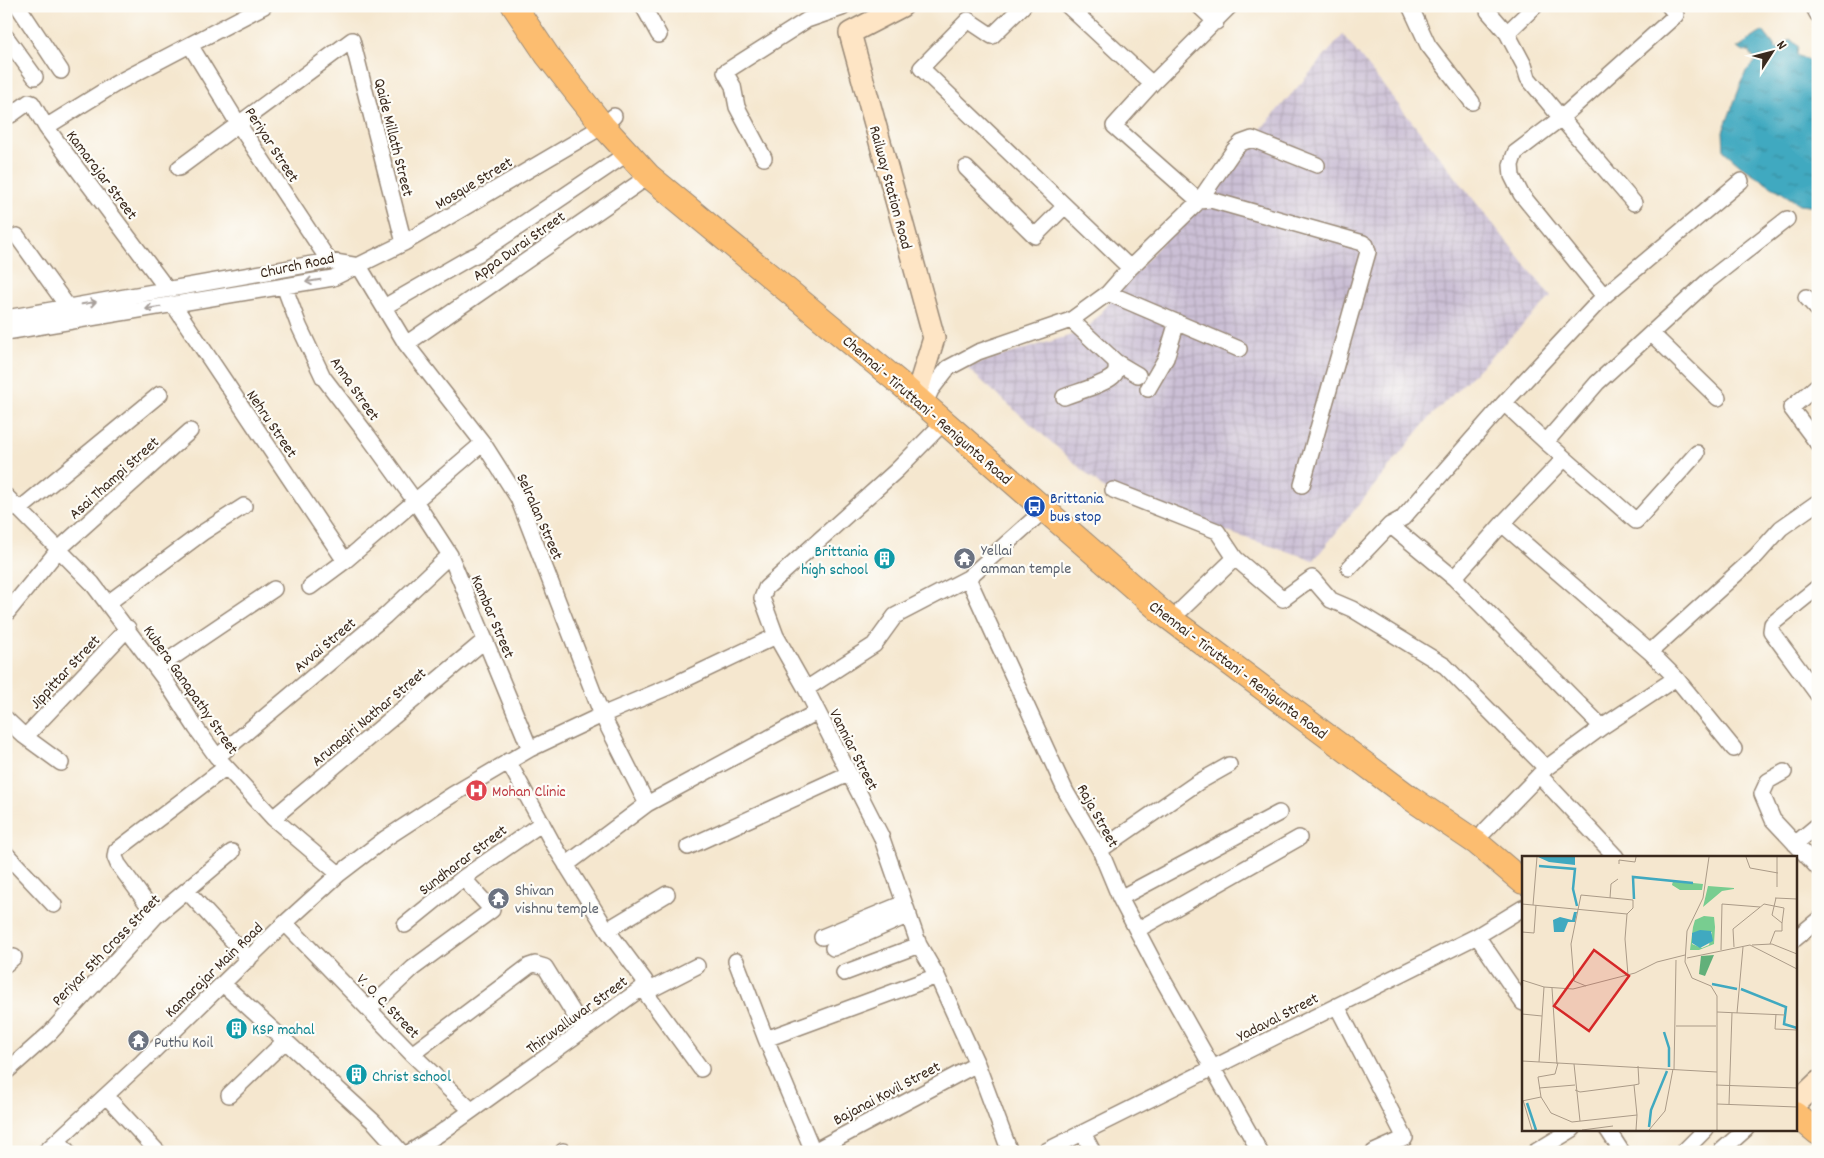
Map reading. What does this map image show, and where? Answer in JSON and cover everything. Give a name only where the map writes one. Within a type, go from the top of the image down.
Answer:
[{"type":"main road","name":"Chennai - Tiruttani - Renigunta Road","points":[[514,6],[547,54],[608,121],[922,393],[944,422],[1044,510],[1164,614],[1409,796],[1477,843],[1522,881]]},
{"type":"main road","name":"Chennai - Tiruttani - Renigunta Road","points":[[532,6],[628,153],[649,176],[1054,500],[1182,609],[1417,784],[1486,831],[1522,861]]},
{"type":"main road","points":[[1796,1103],[1817,1126]]},
{"type":"street","points":[[18,6],[60,71]]},
{"type":"street","points":[[46,127],[117,83],[264,6]]},
{"type":"street","points":[[643,6],[659,35]]},
{"type":"street","points":[[764,158],[737,108],[733,86],[726,72],[807,20],[842,7],[850,33],[902,6]]},
{"type":"street","points":[[1023,6],[992,36],[968,20],[921,68],[1130,268]]},
{"type":"street","points":[[1068,6],[1152,84]]},
{"type":"street","points":[[1199,6],[1216,22]]},
{"type":"street","points":[[1230,6],[1152,84],[1114,126],[1200,201],[1211,200],[1229,205],[1362,243],[1368,248],[1302,485]]},
{"type":"street","points":[[1410,6],[1428,45],[1472,102]]},
{"type":"street","points":[[1507,33],[1535,6]]},
{"type":"street","points":[[1604,296],[1521,194],[1512,176],[1511,165],[1515,153],[1560,118],[1676,14],[1670,6]]},
{"type":"street","points":[[1813,6],[1818,15]]},
{"type":"street","points":[[1488,11],[1507,33],[1524,65],[1528,78],[1634,203]]},
{"type":"street","name":"Railway Station Road","points":[[850,33],[934,338],[922,393]]},
{"type":"street","points":[[6,37],[35,77]]},
{"type":"street","name":"Qaide Millath Street","points":[[239,125],[352,40],[404,243]]},
{"type":"street","name":"Periyar Street","points":[[190,45],[239,125],[329,261]]},
{"type":"street","name":"Kamarajar Street","points":[[6,116],[10,116],[27,102],[31,102],[46,127],[167,289]]},
{"type":"street","name":"Mosque Street","points":[[359,266],[404,243],[608,121]]},
{"type":"street","points":[[180,168],[239,125]]},
{"type":"street","points":[[922,393],[948,368],[978,352],[1071,320],[1108,293],[1130,268],[1200,201],[1234,150],[1241,143],[1252,139],[1317,165]]},
{"type":"street","points":[[384,308],[478,254],[628,153]]},
{"type":"street","points":[[966,168],[1035,236],[1065,206]]},
{"type":"street","name":"Appa Durai Street","points":[[406,344],[649,176]]},
{"type":"street","points":[[1349,568],[1390,525],[1403,518],[1504,403],[1604,296],[1742,182]]},
{"type":"street","points":[[1546,442],[1597,383],[1708,281],[1787,220]]},
{"type":"street","points":[[16,236],[68,307]]},
{"type":"street","name":"Church Road","points":[[6,318],[329,261],[359,266]]},
{"type":"street","name":"Church Road","points":[[6,332],[333,278],[359,266]]},
{"type":"street","name":"Selralan Street","points":[[359,266],[406,344],[483,443],[518,498],[602,715],[647,804]]},
{"type":"street","name":"Anna Street","points":[[284,286],[299,326],[323,377],[415,501]]},
{"type":"street","points":[[1108,293],[1239,349]]},
{"type":"street","points":[[1806,297],[1818,310]]},
{"type":"street","name":"Nehru Street","points":[[173,304],[344,561]]},
{"type":"street","points":[[1071,320],[1116,362],[1138,375]]},
{"type":"street","points":[[1148,389],[1166,358],[1177,322]]},
{"type":"street","points":[[1652,334],[1718,398]]},
{"type":"street","points":[[1064,397],[1108,380],[1117,368],[1116,362]]},
{"type":"street","points":[[1818,385],[1791,408],[1818,444]]},
{"type":"street","points":[[20,509],[160,394]]},
{"type":"street","points":[[1504,403],[1564,459],[1636,521],[1697,454]]},
{"type":"street","name":"Vanniar Street","points":[[944,422],[897,470],[766,588],[762,598],[776,636],[806,689],[880,836],[919,945],[937,976],[977,1064],[1010,1152]]},
{"type":"street","name":"Asai Thampi Street","points":[[6,614],[59,549],[190,431]]},
{"type":"street","points":[[310,588],[483,443]]},
{"type":"street","points":[[1454,578],[1564,459]]},
{"type":"street","points":[[1113,490],[1217,532],[1235,558],[1283,599],[1312,578],[1332,600],[1352,609],[1445,666],[1543,772],[1615,856]]},
{"type":"street","name":"Kubera Ganapathy Street","points":[[6,496],[92,583],[157,668],[196,728],[221,762],[273,818],[339,874]]},
{"type":"street","name":"Kambar Street","points":[[415,501],[450,555],[530,749]]},
{"type":"street","points":[[1650,652],[1756,556],[1781,528],[1818,502]]},
{"type":"street","points":[[108,603],[202,534],[244,506]]},
{"type":"street","points":[[806,689],[874,645],[895,616],[968,578],[1044,510]]},
{"type":"street","points":[[1502,524],[1650,652],[1676,678],[1734,749]]},
{"type":"street","points":[[1390,525],[1454,578],[1602,727]]},
{"type":"street","name":"Avvai Street","points":[[156,916],[118,864],[115,857],[116,852],[221,762],[385,616],[450,555]]},
{"type":"street","points":[[1182,609],[1235,558]]},
{"type":"street","name":"Raja Street","points":[[968,578],[1066,792],[1100,850],[1120,898],[1137,930],[1260,1152]]},
{"type":"street","points":[[1818,587],[1772,624],[1771,631],[1818,695]]},
{"type":"street","points":[[157,668],[274,589]]},
{"type":"street","name":"Jippittar Street","points":[[26,736],[128,628]]},
{"type":"street","name":"Kamarajar Main Road","points":[[45,1152],[106,1096],[285,923],[339,874],[386,838],[452,795],[530,749],[602,715],[673,686],[776,636]]},
{"type":"street","name":"Arunagiri Nathar Street","points":[[273,818],[485,640]]},
{"type":"street","points":[[1486,831],[1543,772],[1602,727],[1676,678]]},
{"type":"street","points":[[566,864],[647,804],[817,712]]},
{"type":"street","points":[[9,727],[26,736],[61,763]]},
{"type":"street","name":"Thiruvalluvar Street","points":[[410,1152],[439,1134],[642,988],[645,981],[607,930],[566,864],[508,761]]},
{"type":"street","points":[[1100,850],[1197,783],[1228,764]]},
{"type":"street","points":[[1784,772],[1768,781],[1762,794],[1773,820],[1818,868]]},
{"type":"street","points":[[688,847],[848,774]]},
{"type":"street","points":[[1120,898],[1279,813]]},
{"type":"street","name":"Sundharar Street","points":[[405,924],[463,878],[542,823]]},
{"type":"street","points":[[1795,844],[1818,825]]},
{"type":"street","points":[[1137,930],[1299,838]]},
{"type":"street","name":"Periyar 5th Cross Street","points":[[6,1072],[50,1033],[156,916],[232,852]]},
{"type":"street","points":[[6,854],[54,905]]},
{"type":"street","points":[[369,1010],[413,968],[492,910],[463,878]]},
{"type":"street","points":[[186,891],[249,959]]},
{"type":"street","points":[[607,930],[667,894]]},
{"type":"street","points":[[827,943],[907,909]]},
{"type":"street","name":"Yadaval Street","points":[[1044,1152],[1478,936],[1522,909]]},
{"type":"street","points":[[1796,939],[1818,920]]},
{"type":"street","name":"V. O. C. Street","points":[[285,923],[412,1054],[470,1110]]},
{"type":"street","points":[[1478,936],[1522,1002]]},
{"type":"street","points":[[844,973],[919,945]]},
{"type":"street","points":[[736,961],[812,1151]]},
{"type":"street","points":[[412,1054],[529,966],[535,964],[545,967],[584,1030]]},
{"type":"street","points":[[642,988],[650,990],[697,966]]},
{"type":"street","points":[[766,1039],[937,976]]},
{"type":"street","points":[[223,984],[374,1122],[401,1152]]},
{"type":"street","points":[[642,988],[701,1069]]},
{"type":"street","points":[[1337,1006],[1405,1138],[1374,1152]]},
{"type":"street","points":[[229,1095],[286,1040]]},
{"type":"street","name":"Bajanai Kovil Street","points":[[812,1151],[977,1064]]},
{"type":"street","points":[[1796,1103],[1818,1082]]},
{"type":"street","points":[[106,1096],[158,1152]]},
{"type":"street","points":[[1535,1152],[1572,1130]]},
{"type":"street","points":[[1608,1130],[1622,1152]]},
{"type":"street","points":[[1683,1152],[1705,1130]]},
{"type":"street","points":[[1720,1152],[1745,1130]]},
{"type":"street","points":[[1082,1133],[1093,1152]]},
{"type":"street","points":[[58,1140],[68,1152]]},
{"type":"shaded area","points":[[1343,35],[1551,297],[1429,418],[1314,560],[1110,494],[966,367],[1085,331]]},
{"type":"water","points":[[1763,31],[1777,49],[1790,39],[1798,46],[1797,55],[1818,65],[1818,206],[1799,204],[1744,168],[1724,151],[1723,131],[1746,71],[1756,61],[1749,51],[1744,52],[1737,48]]},
{"type":"place","name":"Brittania bus stop","points":[[1034,506]]},
{"type":"place","name":"Yellai amman temple","points":[[965,558]]},
{"type":"place","name":"Brittania high school","points":[[884,559]]},
{"type":"place","name":"Mohan Clinic","points":[[476,790]]},
{"type":"place","name":"Shivan vishnu temple","points":[[499,898]]},
{"type":"place","name":"KSP mahal","points":[[236,1028]]},
{"type":"place","name":"Puthu Koil","points":[[138,1041]]},
{"type":"place","name":"Christ school","points":[[356,1075]]}]
